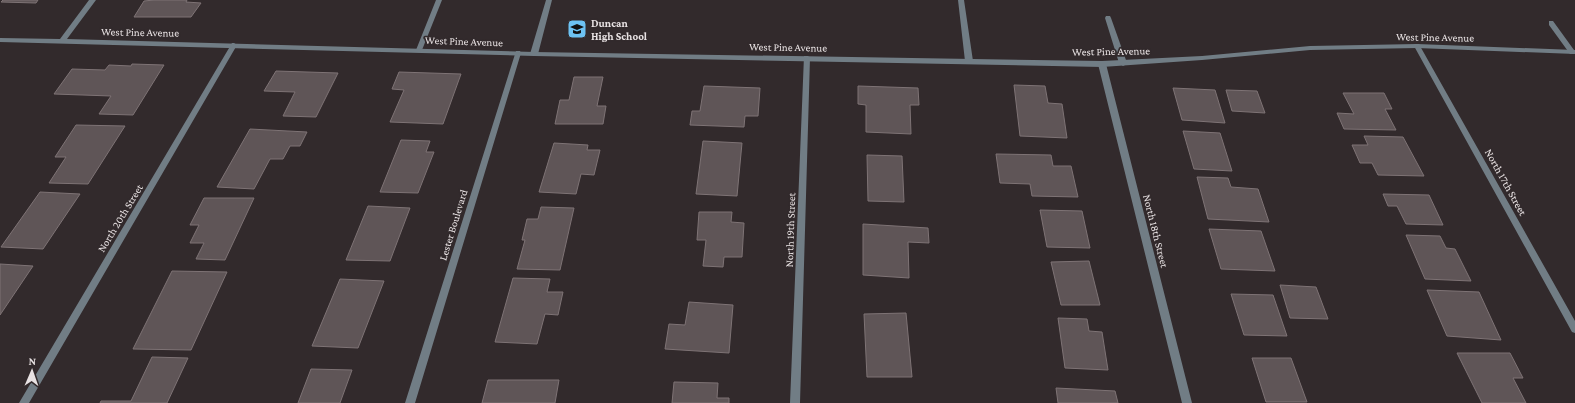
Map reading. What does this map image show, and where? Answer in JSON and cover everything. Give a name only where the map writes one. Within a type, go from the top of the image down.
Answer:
[{"type":"street","points":[[62,41],[93,0]]},
{"type":"street","points":[[419,50],[439,0]]},
{"type":"street","points":[[534,54],[549,0]]},
{"type":"street","points":[[961,0],[969,60]]},
{"type":"street","points":[[1108,18],[1123,64]]},
{"type":"street","points":[[1551,23],[1574,52]]},
{"type":"street","name":"West Pine Avenue","points":[[0,40],[534,54],[969,60],[1102,64],[1123,64],[1310,48],[1418,46],[1574,52]]},
{"type":"street","name":"North 20th Street","points":[[24,403],[234,45]]},
{"type":"street","name":"North 17th Street","points":[[1418,46],[1575,329]]},
{"type":"street","name":"Lester Boulevard","points":[[410,403],[518,53]]},
{"type":"street","name":"North 19th Street","points":[[795,403],[806,58]]},
{"type":"street","name":"North 18th Street","points":[[1102,64],[1187,403]]},
{"type":"building","points":[[3,0],[38,0],[36,3],[1,2]]},
{"type":"building","points":[[187,0],[186,2],[201,3],[191,17],[134,17],[144,1]]},
{"type":"building","points":[[132,64],[164,65],[133,115],[99,114],[111,96],[54,94],[72,69],[105,70],[109,65],[131,66]]},
{"type":"building","points":[[276,71],[338,73],[316,117],[283,116],[295,92],[264,91]]},
{"type":"building","points":[[399,72],[461,74],[443,124],[390,122],[404,90],[392,89]]},
{"type":"building","points":[[574,77],[603,77],[597,106],[606,106],[603,124],[555,124],[560,100],[569,100]]},
{"type":"building","points":[[1014,85],[1045,86],[1048,103],[1062,104],[1067,138],[1020,136]]},
{"type":"building","points":[[704,86],[760,88],[758,116],[745,116],[744,127],[690,125],[692,111],[700,111]]},
{"type":"building","points":[[858,86],[918,88],[919,105],[910,105],[911,134],[866,132],[866,105],[858,104]]},
{"type":"building","points":[[1173,88],[1215,90],[1225,123],[1182,120]]},
{"type":"building","points":[[1226,90],[1257,91],[1265,113],[1232,111]]},
{"type":"building","points":[[1343,93],[1384,93],[1392,109],[1385,109],[1396,130],[1344,129],[1337,113],[1354,114]]},
{"type":"building","points":[[76,125],[125,126],[88,184],[49,183],[66,157],[55,157]]},
{"type":"building","points":[[250,129],[307,132],[300,146],[290,146],[283,159],[270,159],[254,189],[217,187]]},
{"type":"building","points":[[1183,131],[1220,133],[1232,171],[1194,169]]},
{"type":"building","points":[[1364,136],[1403,137],[1424,176],[1378,175],[1372,163],[1360,163],[1352,145],[1368,145]]},
{"type":"building","points":[[401,140],[430,141],[426,152],[434,152],[418,193],[380,192]]},
{"type":"building","points":[[703,141],[742,143],[737,196],[696,194]]},
{"type":"building","points":[[554,143],[588,145],[587,150],[600,150],[594,175],[581,174],[576,194],[539,192]]},
{"type":"building","points":[[996,154],[1051,155],[1053,166],[1071,166],[1078,197],[1032,196],[1030,184],[1000,183]]},
{"type":"building","points":[[867,155],[902,156],[904,202],[868,201]]},
{"type":"building","points":[[1197,177],[1228,178],[1231,187],[1258,189],[1269,222],[1208,219]]},
{"type":"building","points":[[40,192],[80,194],[43,249],[1,247]]},
{"type":"building","points":[[1383,194],[1429,195],[1443,225],[1406,224],[1397,206],[1388,206]]},
{"type":"building","points":[[204,198],[254,198],[225,260],[196,259],[204,243],[190,243],[199,225],[190,225]]},
{"type":"building","points":[[368,206],[410,208],[390,261],[346,260]]},
{"type":"building","points":[[541,207],[574,208],[560,270],[517,269],[525,240],[522,240],[527,219],[538,219]]},
{"type":"building","points":[[1040,210],[1082,211],[1090,248],[1047,247]]},
{"type":"building","points":[[699,212],[732,212],[731,222],[744,223],[742,257],[724,257],[723,267],[703,266],[706,240],[697,240]]},
{"type":"building","points":[[863,224],[928,228],[929,243],[908,242],[909,278],[863,275]]},
{"type":"building","points":[[1209,229],[1261,231],[1275,271],[1221,269]]},
{"type":"building","points":[[1406,235],[1440,236],[1446,248],[1455,249],[1471,281],[1425,279]]},
{"type":"building","points":[[1089,261],[1100,305],[1061,305],[1051,262]]},
{"type":"building","points":[[0,264],[33,266],[0,315]]},
{"type":"building","points":[[172,271],[227,272],[191,350],[133,349]]},
{"type":"building","points":[[513,278],[550,279],[547,292],[563,292],[558,315],[545,314],[537,344],[495,342]]},
{"type":"building","points":[[340,279],[384,281],[358,348],[312,346]]},
{"type":"building","points":[[1280,285],[1316,287],[1328,319],[1290,318]]},
{"type":"building","points":[[1427,290],[1479,292],[1501,340],[1447,336]]},
{"type":"building","points":[[1231,294],[1273,295],[1287,336],[1244,335]]},
{"type":"building","points":[[689,302],[733,305],[729,353],[665,349],[669,324],[685,325]]},
{"type":"building","points":[[906,313],[912,377],[867,377],[864,314]]},
{"type":"building","points":[[1058,318],[1087,319],[1089,331],[1102,332],[1108,370],[1065,368]]},
{"type":"building","points":[[1457,353],[1510,353],[1523,378],[1513,378],[1526,403],[1482,403]]},
{"type":"building","points":[[152,357],[188,358],[167,403],[100,403],[101,401],[131,401]]},
{"type":"building","points":[[1252,358],[1291,358],[1307,402],[1266,402]]},
{"type":"building","points":[[311,369],[352,370],[340,403],[298,403]]},
{"type":"building","points":[[488,380],[559,380],[555,403],[482,403]]},
{"type":"building","points":[[674,382],[718,383],[717,398],[729,398],[729,403],[672,403]]},
{"type":"building","points":[[1056,388],[1115,391],[1118,403],[1058,403]]},
{"type":"place","name":"Duncan High School","points":[[577,29]]}]
